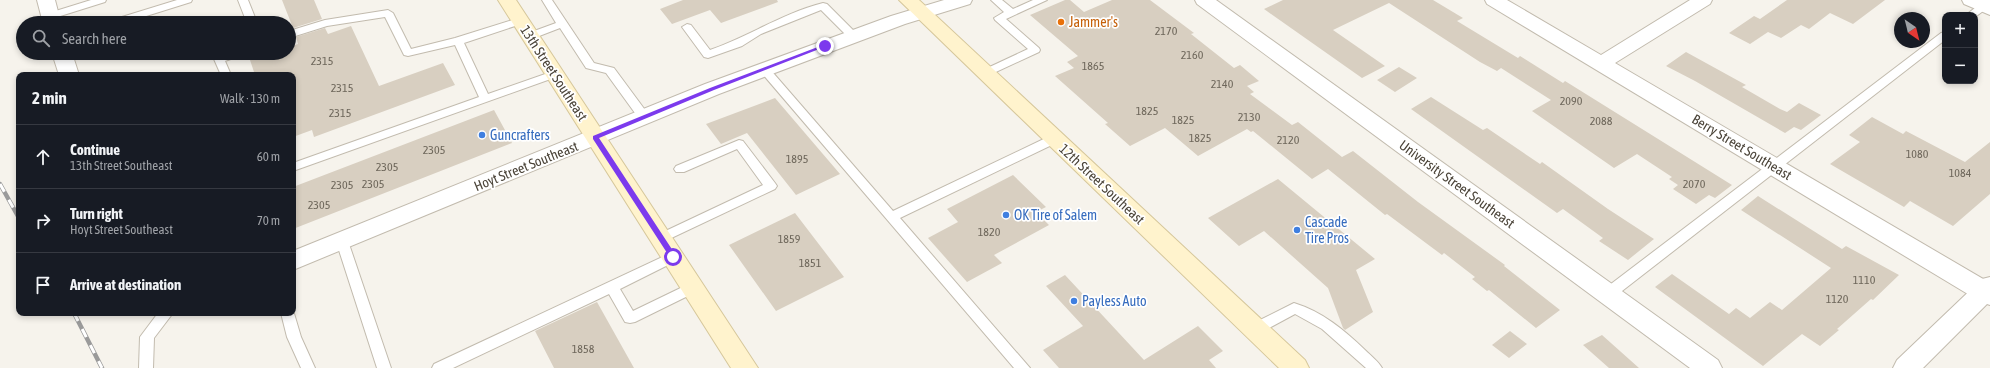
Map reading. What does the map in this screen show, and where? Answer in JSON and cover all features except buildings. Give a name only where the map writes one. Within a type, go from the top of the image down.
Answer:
[{"type":"main road","name":"13th Street Southeast","points":[[507,0],[744,368]]},
{"type":"main road","name":"12th Street Southeast","points":[[915,6],[1296,368]]},
{"type":"street","name":"Hoyt Street Southeast","points":[[296,260],[644,117],[852,36],[915,6],[962,0]]},
{"type":"street","name":"University Street Southeast","points":[[1204,0],[1709,368]]},
{"type":"street","name":"Berry Street Southeast","points":[[1494,0],[1773,166],[1988,291]]},
{"type":"street","points":[[1600,64],[1703,0]]},
{"type":"street","points":[[64,60],[68,72]]},
{"type":"street","points":[[1906,368],[1988,291]]},
{"type":"lane","points":[[49,13],[101,0]]},
{"type":"lane","points":[[144,16],[187,0]]},
{"type":"lane","points":[[243,0],[249,16]]},
{"type":"lane","points":[[547,0],[590,66],[610,70],[644,117]]},
{"type":"lane","points":[[996,0],[1012,13]]},
{"type":"lane","points":[[985,73],[1035,50],[999,18],[1042,0]]},
{"type":"lane","points":[[687,27],[708,55],[738,44],[757,32],[823,6],[852,36]]},
{"type":"lane","points":[[296,33],[325,23],[388,13],[408,53],[458,41],[525,28],[562,24]]},
{"type":"lane","points":[[1608,294],[1942,37]]},
{"type":"lane","points":[[458,41],[485,99]]},
{"type":"lane","points":[[219,60],[225,72]]},
{"type":"lane","points":[[764,69],[1023,368]]},
{"type":"lane","points":[[296,167],[555,74]]},
{"type":"lane","points":[[891,217],[1054,139]]},
{"type":"lane","points":[[661,238],[771,186],[739,144],[680,169]]},
{"type":"lane","points":[[342,241],[384,368]]},
{"type":"lane","points":[[439,368],[673,257]]},
{"type":"lane","points":[[612,286],[630,318],[693,287]]},
{"type":"lane","points":[[1255,329],[1294,308],[1307,311],[1330,328],[1375,368]]},
{"type":"lane","points":[[146,368],[147,337],[164,316]]},
{"type":"lane","points":[[289,316],[294,337],[308,368]]},
{"type":"railway","points":[[0,184],[16,213]]},
{"type":"railway","points":[[76,316],[102,368]]},
{"type":"place","name":"Jammer's","points":[[1061,22]]},
{"type":"place","name":"Guncrafters","points":[[482,135]]},
{"type":"place","name":"OK Tire of Salem","points":[[1006,215]]},
{"type":"place","name":"Cascade Tire Pros","points":[[1297,230]]},
{"type":"place","name":"Payless Auto","points":[[1074,301]]},
{"type":"route","points":[[673,257],[596,137],[712,89],[825,46]]}]
